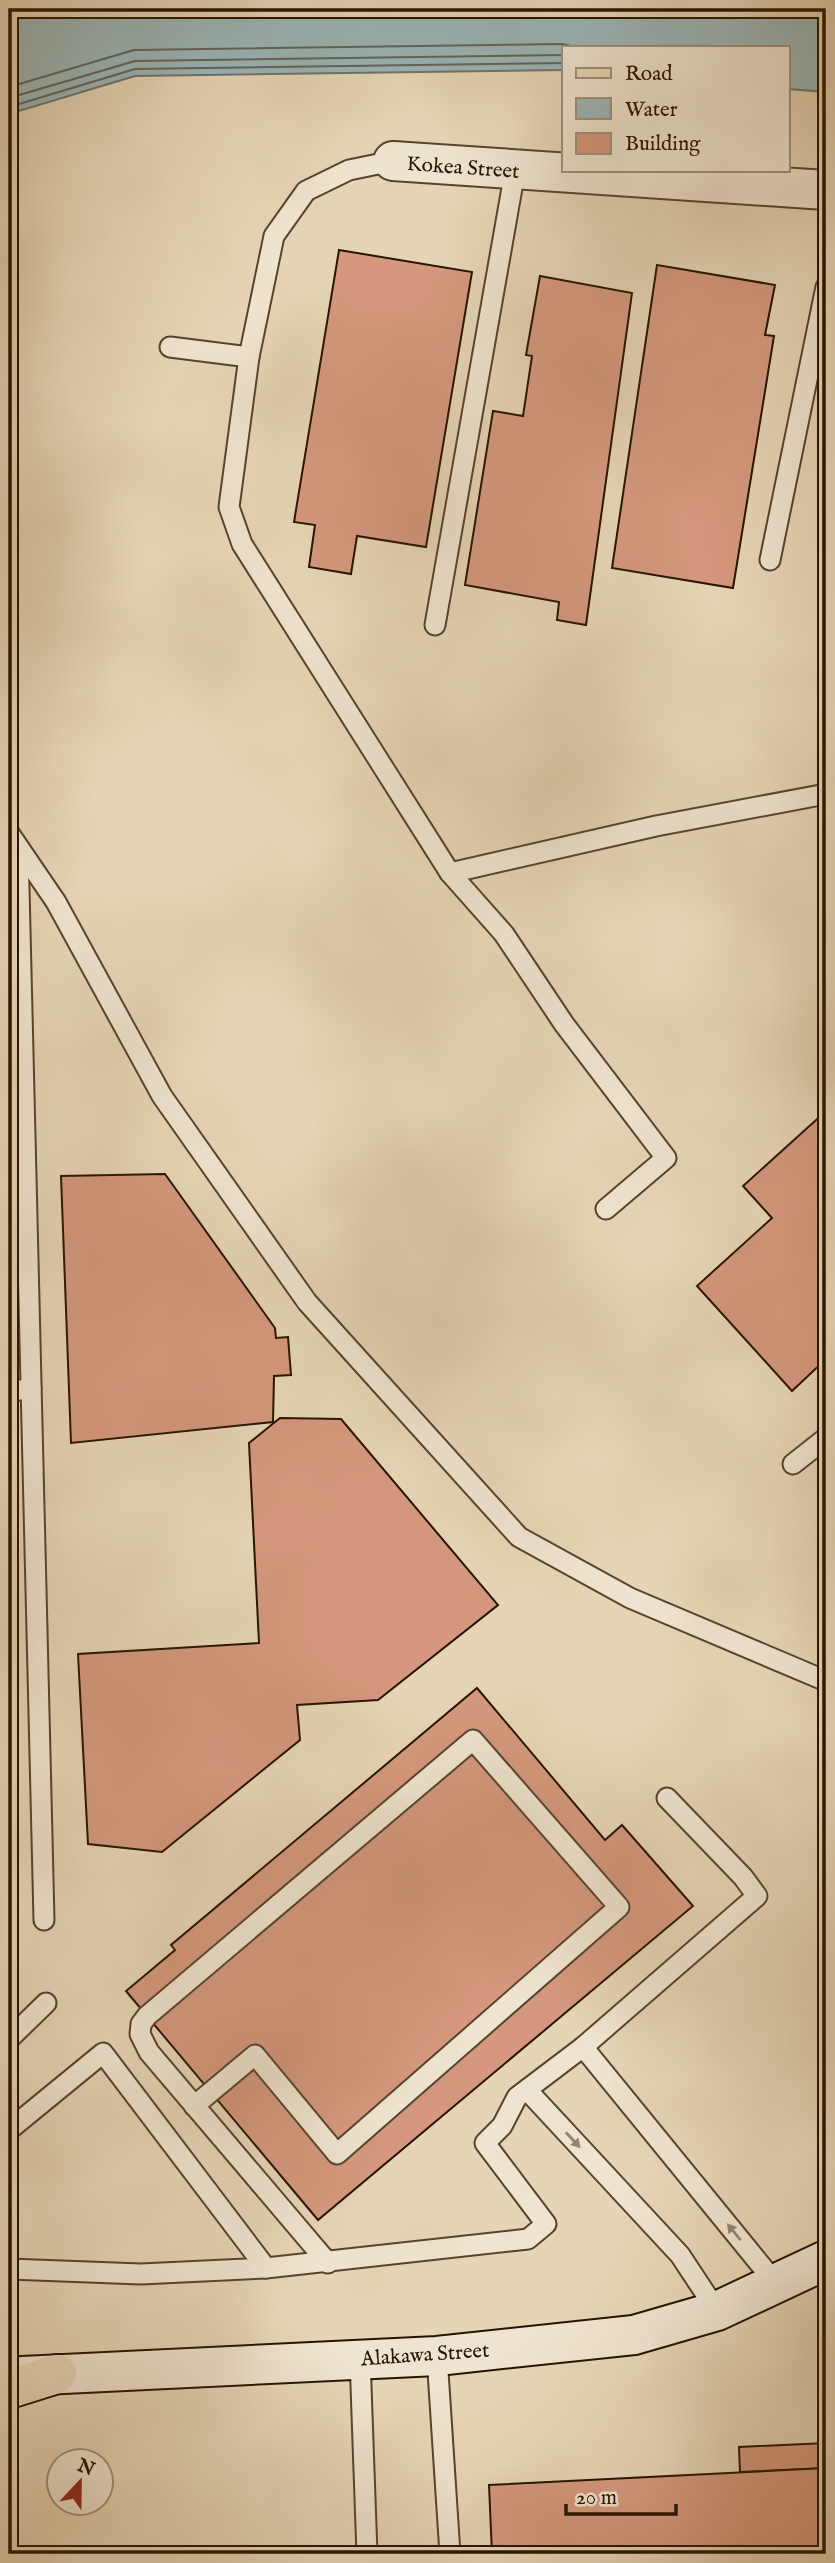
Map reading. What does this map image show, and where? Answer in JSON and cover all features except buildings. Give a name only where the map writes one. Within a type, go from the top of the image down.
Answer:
[{"type":"main road","name":"Kokea Street","points":[[393,162],[826,190]]},
{"type":"main road","name":"Alakawa Street","points":[[9,2377],[437,2356],[634,2335],[717,2311],[826,2260]]},
{"type":"main road","points":[[9,2364],[57,2374]]},
{"type":"main road","points":[[9,2389],[57,2374]]},
{"type":"lane","points":[[393,162],[349,170],[306,191],[274,236],[249,357],[229,507],[242,544],[450,873],[504,934],[564,1024],[666,1158],[606,1209]]},
{"type":"lane","points":[[435,625],[515,171]]},
{"type":"lane","points":[[769,561],[826,287]]},
{"type":"lane","points":[[170,347],[249,357]]},
{"type":"lane","points":[[450,873],[656,826],[826,794]]},
{"type":"lane","points":[[14,839],[44,1920]]},
{"type":"lane","points":[[14,839],[56,902],[162,1096],[307,1302],[519,1538],[630,1598],[826,1681]]},
{"type":"lane","points":[[9,1391],[31,1389]]},
{"type":"lane","points":[[793,1464],[826,1438]]},
{"type":"lane","points":[[194,2106],[255,2055],[337,2154],[619,1907],[473,1740],[144,2020],[140,2029],[143,2043],[194,2106],[328,2263]]},
{"type":"lane","points":[[9,2269],[141,2274],[266,2268],[528,2239],[546,2224],[485,2143],[502,2126],[511,2106],[527,2090],[583,2047],[757,1896],[667,1798]]},
{"type":"lane","points":[[9,2039],[46,2003]]},
{"type":"lane","points":[[583,2047],[777,2285]]},
{"type":"lane","points":[[9,2130],[103,2053],[266,2268]]},
{"type":"lane","points":[[527,2090],[680,2255],[717,2311]]},
{"type":"lane","points":[[437,2356],[450,2554]]},
{"type":"lane","points":[[359,2358],[367,2554]]},
{"type":"water","points":[[9,9],[826,9],[826,92],[790,89],[790,46],[562,46],[562,70],[135,76],[9,114]]}]
